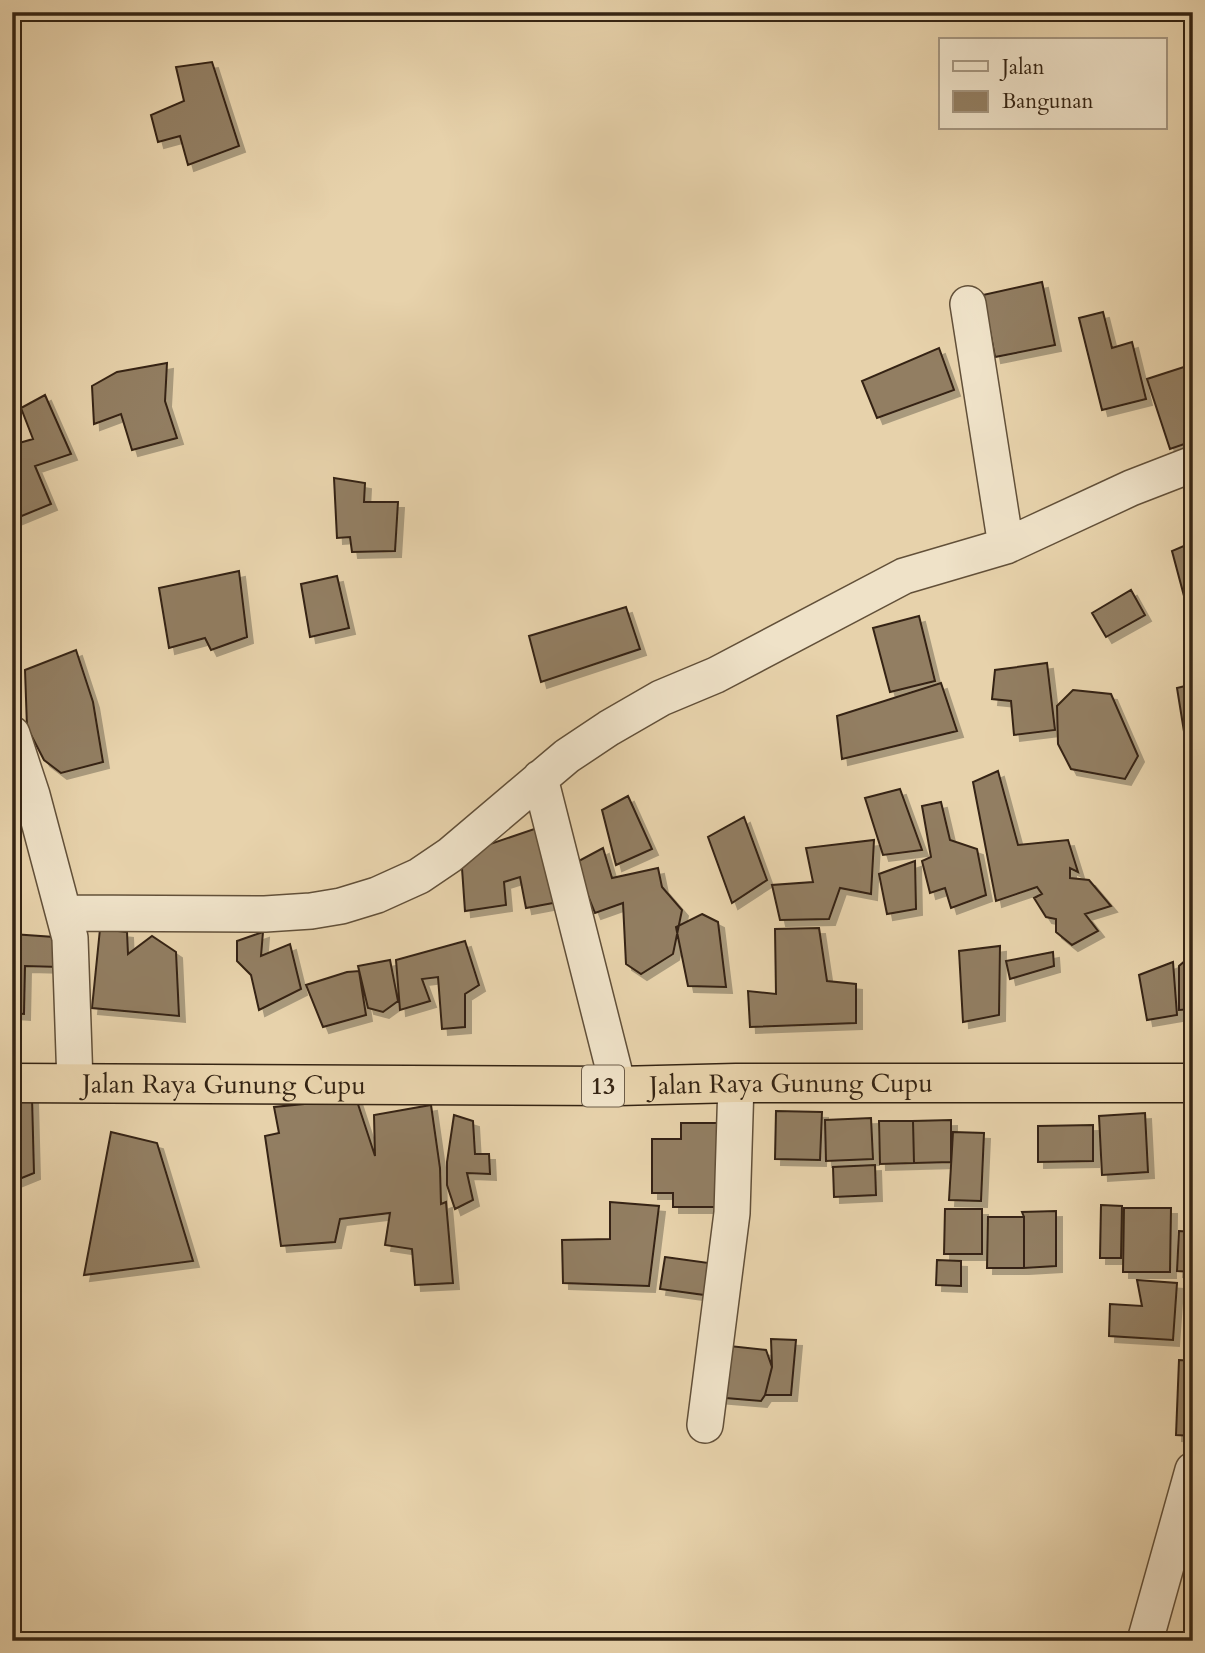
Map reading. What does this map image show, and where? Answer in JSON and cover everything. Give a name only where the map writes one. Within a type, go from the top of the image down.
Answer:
[{"type":"highway","name":"Jalan Raya Gunung Cupu","points":[[12,1083],[618,1086],[736,1083],[1193,1083]]},
{"type":"street","points":[[968,304],[1006,546]]},
{"type":"street","points":[[65,913],[265,914],[341,906],[377,895],[419,876],[450,855],[540,778],[609,728],[661,698],[716,675],[904,576],[1006,546],[1131,488],[1193,464]]},
{"type":"street","points":[[12,734],[32,795],[70,938],[75,1083]]},
{"type":"street","points":[[540,778],[618,1086]]},
{"type":"street","points":[[705,1425],[732,1213],[736,1083]]},
{"type":"street","points":[[1144,1641],[1193,1470]]},
{"type":"building","points":[[212,62],[239,146],[188,165],[180,136],[158,142],[151,115],[184,101],[176,67]]},
{"type":"building","points":[[1042,282],[1055,345],[995,357],[983,295]]},
{"type":"building","points":[[1103,312],[1112,348],[1132,342],[1146,399],[1102,410],[1079,318]]},
{"type":"building","points":[[939,348],[954,390],[877,418],[862,381]]},
{"type":"building","points":[[167,363],[165,401],[177,438],[132,450],[121,414],[94,424],[92,386],[117,372]]},
{"type":"building","points":[[1190,365],[1193,374],[1193,441],[1170,449],[1147,379]]},
{"type":"building","points":[[45,395],[71,454],[35,466],[51,504],[12,520],[12,445],[33,439],[21,408]]},
{"type":"building","points":[[334,478],[365,483],[364,502],[398,502],[395,551],[352,552],[350,537],[337,538]]},
{"type":"building","points":[[1193,542],[1193,593],[1184,596],[1172,551]]},
{"type":"building","points":[[239,571],[247,637],[211,650],[205,638],[169,648],[159,588]]},
{"type":"building","points":[[337,576],[349,628],[310,637],[301,584]]},
{"type":"building","points":[[1131,590],[1145,615],[1106,637],[1092,613]]},
{"type":"building","points":[[626,607],[640,649],[541,682],[529,636]]},
{"type":"building","points":[[919,616],[935,681],[890,692],[873,628]]},
{"type":"building","points":[[76,650],[93,702],[103,762],[61,773],[44,760],[27,727],[25,670]]},
{"type":"building","points":[[1047,663],[1055,730],[1014,735],[1011,701],[992,699],[995,670]]},
{"type":"building","points":[[941,683],[957,731],[842,759],[837,716]]},
{"type":"building","points":[[1193,684],[1193,767],[1190,769],[1177,688]]},
{"type":"building","points":[[1073,690],[1111,694],[1138,756],[1125,779],[1071,769],[1058,744],[1057,706]]},
{"type":"building","points":[[12,760],[30,811],[12,826]]},
{"type":"building","points":[[998,771],[1018,845],[1068,840],[1078,872],[1070,868],[1070,878],[1089,880],[1111,906],[1085,914],[1098,931],[1072,945],[1056,932],[1056,919],[1046,917],[1034,898],[1042,894],[1037,887],[996,901],[973,782]]},
{"type":"building","points":[[900,789],[922,850],[883,855],[865,798]]},
{"type":"building","points":[[628,796],[652,849],[616,865],[602,810]]},
{"type":"building","points":[[941,802],[950,840],[977,849],[986,895],[951,908],[945,888],[930,893],[922,861],[931,857],[922,806]]},
{"type":"building","points":[[744,817],[767,880],[732,903],[708,837]]},
{"type":"building","points":[[546,825],[564,901],[526,908],[520,877],[504,882],[506,905],[465,911],[461,854]]},
{"type":"building","points":[[874,840],[871,894],[840,888],[829,919],[780,920],[772,885],[813,882],[806,848]]},
{"type":"building","points":[[603,848],[612,878],[658,868],[662,887],[682,910],[673,954],[641,974],[626,964],[623,903],[595,913],[575,863]]},
{"type":"building","points":[[915,861],[916,909],[887,914],[879,874]]},
{"type":"building","points":[[702,914],[718,922],[726,987],[688,986],[676,927]]},
{"type":"building","points":[[819,928],[827,981],[856,984],[856,1023],[750,1027],[748,991],[776,994],[775,929]]},
{"type":"building","points":[[100,929],[127,932],[128,954],[152,936],[176,952],[179,1016],[92,1008]]},
{"type":"building","points":[[263,932],[261,956],[290,944],[301,989],[259,1010],[251,975],[237,961],[237,941]]},
{"type":"building","points":[[12,934],[68,938],[60,967],[25,966],[24,1014],[12,1013]]},
{"type":"building","points":[[465,941],[479,985],[465,994],[465,1027],[442,1029],[438,977],[422,979],[430,1001],[400,1010],[396,960]]},
{"type":"building","points":[[1000,946],[999,1015],[963,1022],[959,951]]},
{"type":"building","points":[[1053,952],[1054,966],[1010,979],[1006,961]]},
{"type":"building","points":[[1193,954],[1193,1009],[1179,1010],[1179,966]]},
{"type":"building","points":[[390,960],[398,1001],[383,1012],[368,1008],[358,966]]},
{"type":"building","points":[[1173,962],[1177,1015],[1147,1020],[1139,975]]},
{"type":"building","points":[[359,971],[366,1015],[323,1027],[306,985]]},
{"type":"building","points":[[354,1092],[375,1156],[374,1115],[431,1105],[440,1168],[441,1204],[446,1202],[453,1283],[415,1285],[412,1249],[385,1245],[390,1213],[340,1219],[335,1242],[281,1246],[265,1136],[279,1133],[274,1107],[325,1102]]},
{"type":"building","points":[[32,1097],[34,1173],[12,1182],[12,1102]]},
{"type":"building","points":[[776,1111],[822,1112],[820,1160],[775,1159]]},
{"type":"building","points":[[1145,1113],[1148,1172],[1102,1175],[1099,1116]]},
{"type":"building","points":[[454,1115],[473,1121],[475,1154],[489,1154],[490,1174],[467,1173],[473,1200],[455,1209],[447,1185],[447,1162]]},
{"type":"building","points":[[871,1118],[873,1159],[826,1161],[825,1120]]},
{"type":"building","points":[[951,1120],[951,1162],[914,1163],[913,1121]]},
{"type":"building","points":[[879,1121],[913,1121],[914,1163],[880,1164]]},
{"type":"building","points":[[681,1123],[728,1123],[728,1207],[673,1207],[673,1193],[652,1193],[652,1139],[681,1139]]},
{"type":"building","points":[[1093,1125],[1093,1161],[1038,1162],[1038,1126]]},
{"type":"building","points":[[111,1132],[157,1143],[193,1261],[84,1275]]},
{"type":"building","points":[[953,1132],[984,1133],[981,1201],[949,1200]]},
{"type":"building","points":[[875,1165],[876,1195],[834,1197],[833,1167]]},
{"type":"building","points":[[610,1202],[659,1206],[649,1286],[563,1283],[562,1240],[610,1239]]},
{"type":"building","points":[[1101,1205],[1122,1206],[1121,1258],[1100,1258]]},
{"type":"building","points":[[1124,1208],[1171,1208],[1170,1272],[1123,1272]]},
{"type":"building","points":[[945,1209],[982,1209],[982,1254],[944,1254]]},
{"type":"building","points":[[1056,1211],[1056,1266],[1024,1268],[1022,1212]]},
{"type":"building","points":[[988,1217],[1024,1217],[1024,1268],[987,1268]]},
{"type":"building","points":[[1179,1231],[1193,1232],[1193,1272],[1177,1271]]},
{"type":"building","points":[[665,1257],[716,1264],[712,1296],[660,1289]]},
{"type":"building","points":[[937,1260],[961,1261],[961,1286],[936,1285]]},
{"type":"building","points":[[1137,1280],[1177,1283],[1173,1340],[1109,1336],[1110,1304],[1142,1306]]},
{"type":"building","points":[[771,1339],[796,1340],[791,1395],[765,1395],[772,1367]]},
{"type":"building","points":[[720,1345],[766,1350],[772,1367],[761,1401],[714,1397]]},
{"type":"building","points":[[1179,1360],[1193,1361],[1193,1436],[1176,1435]]}]
